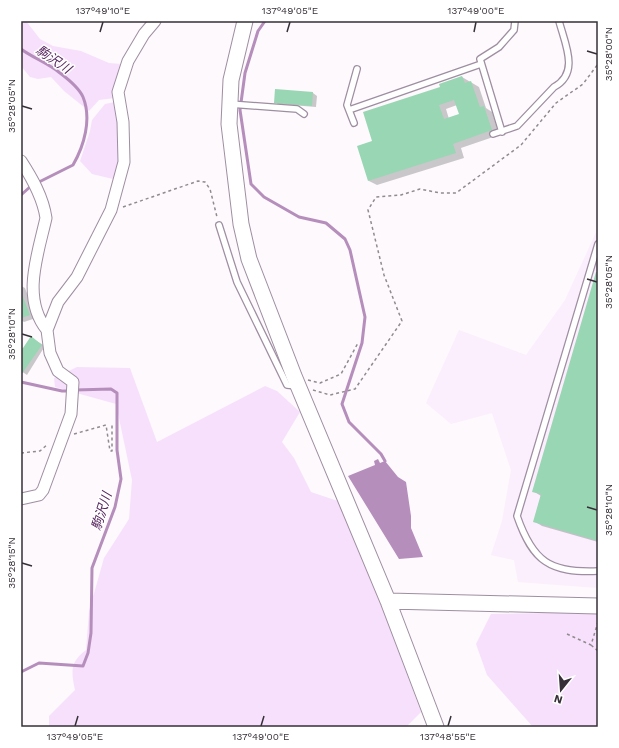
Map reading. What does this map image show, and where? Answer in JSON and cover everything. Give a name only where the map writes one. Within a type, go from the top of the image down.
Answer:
[{"type":"street","points":[[21,499],[39,495],[43,490],[72,406],[73,382],[58,371],[50,353],[47,330],[58,302],[77,277],[111,210],[124,162],[123,122],[118,92],[128,61],[144,34],[155,21]]},
{"type":"street","points":[[245,21],[231,80],[232,104],[229,124],[242,231],[249,258],[297,381],[388,601],[436,727]]},
{"type":"street","points":[[21,161],[34,184],[45,210],[46,218],[33,274],[33,299],[39,320],[47,330]]},
{"type":"street","points":[[388,601],[598,606]]},
{"type":"lane","points":[[502,132],[480,59],[499,47],[514,30],[515,21]]},
{"type":"lane","points":[[493,134],[517,126],[554,87],[561,83],[569,72],[568,57],[559,21]]},
{"type":"lane","points":[[349,110],[481,64]]},
{"type":"lane","points":[[354,123],[348,105],[357,69]]},
{"type":"lane","points":[[232,104],[297,109],[304,114]]},
{"type":"lane","points":[[219,225],[237,282],[287,385],[297,381]]},
{"type":"lane","points":[[598,244],[517,516],[524,538],[537,556],[552,566],[576,572],[598,571]]},
{"type":"path","points":[[297,381],[330,395],[353,390],[367,374],[402,321],[384,275],[368,210],[376,197],[401,195],[420,189],[440,193],[456,193],[521,145],[556,103],[583,84],[598,64]]},
{"type":"path","points":[[111,210],[142,201],[198,181],[206,182],[210,189],[219,225]]},
{"type":"path","points":[[297,381],[320,383],[341,374],[358,343]]},
{"type":"path","points":[[65,429],[67,440],[70,435],[106,425],[110,451],[112,451],[112,425]]},
{"type":"path","points":[[21,452],[40,451],[51,441]]},
{"type":"path","points":[[591,645],[598,622]]},
{"type":"path","points":[[567,634],[591,645],[598,651]]},
{"type":"shaded area","points":[[26,21],[40,39],[53,46],[81,51],[109,63],[121,64],[115,98],[99,100],[89,111],[64,91],[51,77],[38,79],[30,77],[21,66],[21,24]]},
{"type":"shaded area","points":[[115,102],[120,111],[118,174],[113,179],[92,174],[80,161],[92,120],[105,104]]},
{"type":"shaded area","points":[[598,228],[598,588],[518,582],[514,560],[491,555],[502,521],[511,470],[492,413],[451,424],[426,403],[459,330],[526,355],[565,300]]},
{"type":"shaded area","points":[[77,367],[130,368],[157,442],[265,386],[277,391],[300,412],[282,442],[294,458],[311,492],[338,501],[380,602],[421,712],[406,727],[49,727],[49,716],[75,690],[73,667],[77,659],[86,650],[89,611],[104,558],[129,519],[132,480],[116,404],[55,387],[54,378]]},
{"type":"shaded area","points":[[378,459],[380,463],[385,461],[398,477],[406,482],[411,516],[411,528],[423,557],[399,559],[348,476],[375,465],[374,461]]},
{"type":"shaded area","points":[[598,612],[598,727],[533,727],[487,675],[476,644],[491,614]]},
{"type":"building","points":[[462,76],[465,83],[471,81],[480,107],[484,106],[492,130],[453,144],[456,153],[368,181],[357,146],[372,141],[363,112],[440,87],[439,84]],"holes":[[[454,100],[459,114],[444,119],[439,105]]]},
{"type":"building","points":[[275,89],[313,92],[312,106],[274,103]]},
{"type":"building","points":[[596,272],[598,272],[598,541],[533,522],[541,494],[532,492]]},
{"type":"building","points":[[21,292],[30,315],[21,318]]},
{"type":"building","points":[[31,336],[42,345],[21,375],[21,351]]},
{"type":"waterway","points":[[265,21],[258,31],[245,73],[240,110],[251,184],[264,197],[299,217],[326,223],[345,239],[350,250],[365,317],[362,343],[342,404],[349,422],[381,454],[385,461]]},
{"type":"waterway","name":"駒沢川","points":[[21,49],[55,69],[73,84],[83,97],[87,114],[86,132],[73,165],[31,186],[21,195]]},
{"type":"waterway","name":"駒沢川","points":[[21,382],[62,391],[70,391]]},
{"type":"waterway","name":"駒沢川","points":[[21,672],[39,663],[83,666],[88,653],[91,633],[92,568],[115,507],[121,479],[117,450],[117,393],[111,389],[75,390]]}]
